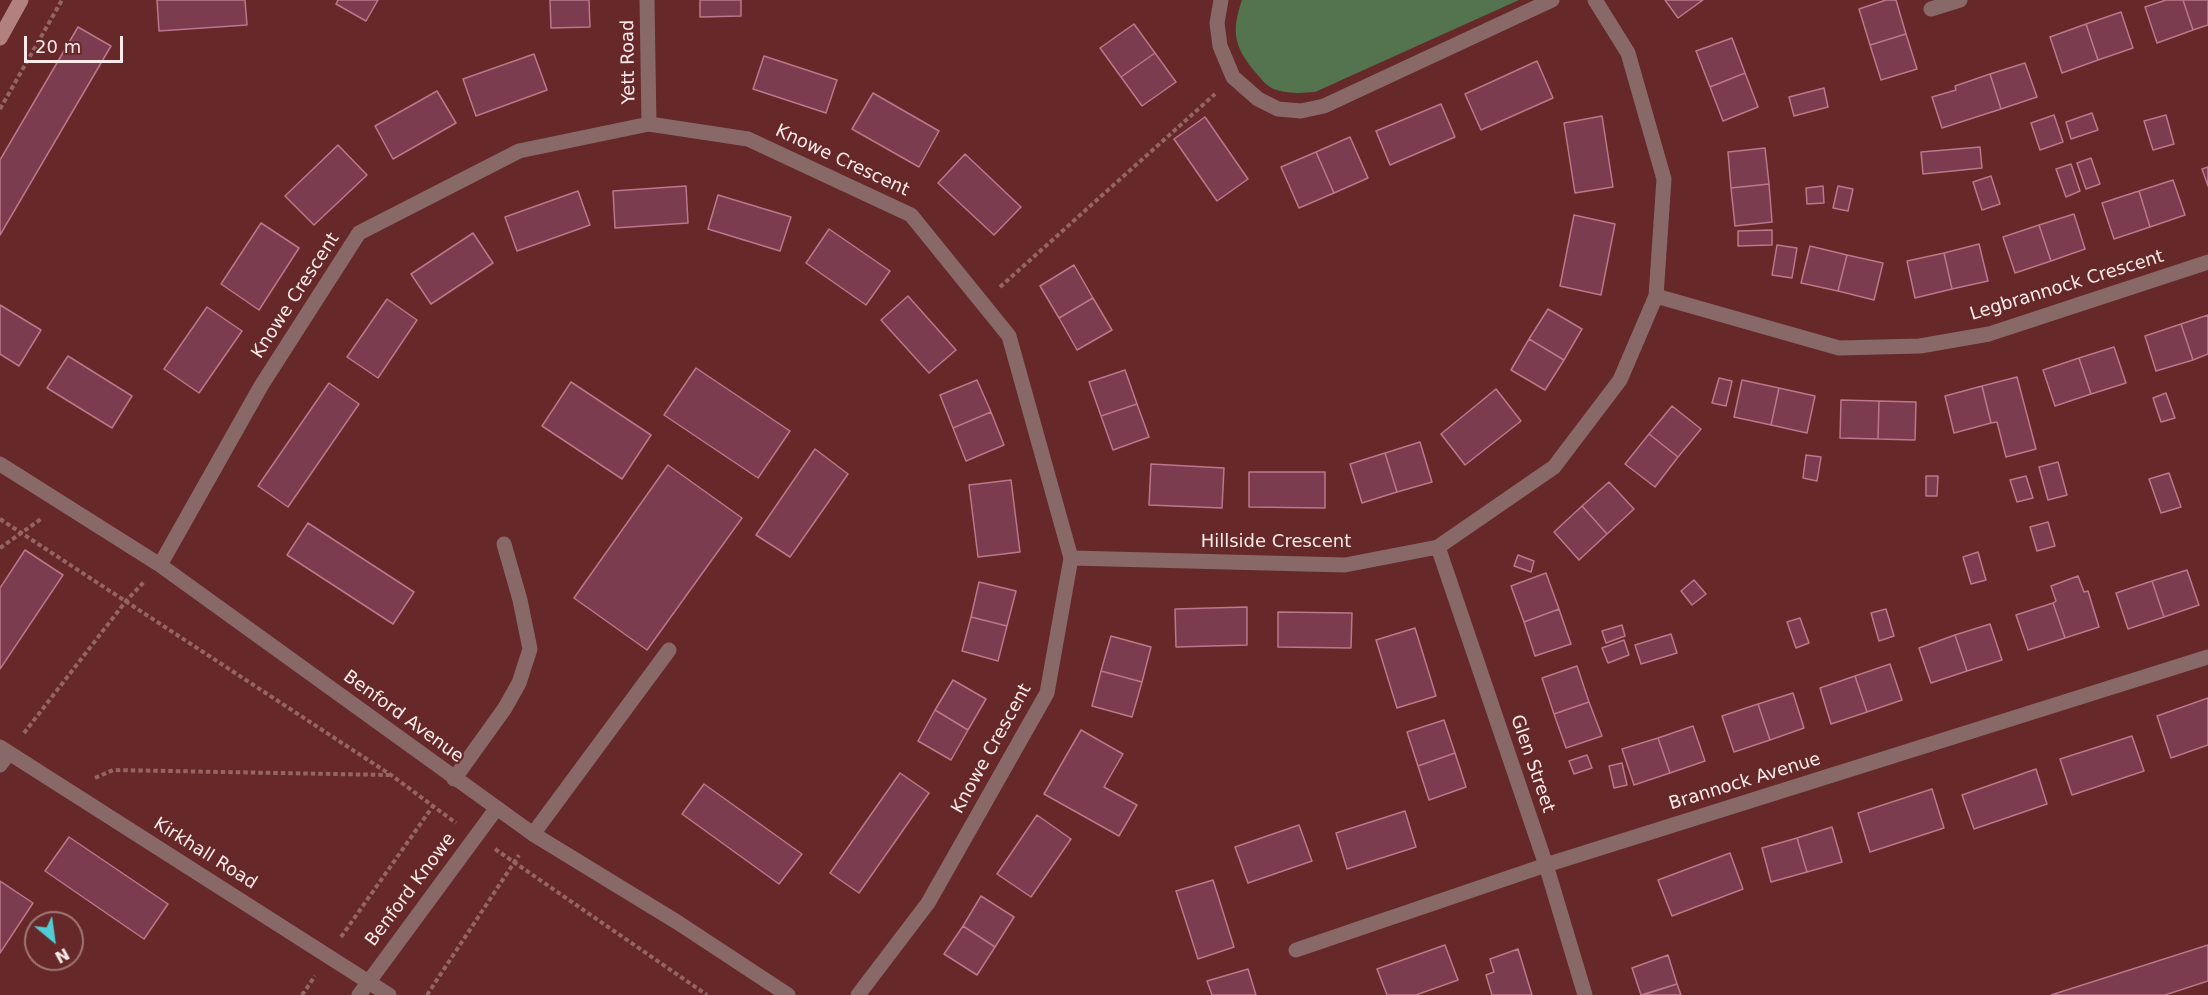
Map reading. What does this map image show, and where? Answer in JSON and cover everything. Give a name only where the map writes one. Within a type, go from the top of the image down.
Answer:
[{"type":"street","points":[[0,38],[21,0]]},
{"type":"street","name":"Yett Road","points":[[647,0],[649,124]]},
{"type":"street","points":[[1221,0],[1217,22],[1220,46],[1233,77],[1258,99],[1278,109],[1301,111],[1324,106],[1552,0]]},
{"type":"street","name":"Hillside Crescent","points":[[1071,558],[1345,565],[1438,547],[1554,467],[1620,380],[1656,297],[1664,179],[1628,53],[1594,0]]},
{"type":"street","points":[[1931,9],[1960,0]]},
{"type":"street","name":"Knowe Crescent","points":[[160,565],[261,386],[359,233],[519,152],[649,124],[748,139],[911,215],[1009,336],[1071,558],[1047,693],[928,903],[858,995]]},
{"type":"street","name":"Legbrannock Crescent","points":[[1656,297],[1839,348],[1920,346],[1989,334],[2208,262]]},
{"type":"street","name":"Benford Avenue","points":[[0,464],[160,565],[533,834],[677,922],[788,995]]},
{"type":"street","points":[[454,778],[505,708],[519,683],[530,649],[520,600],[504,544]]},
{"type":"street","name":"Glen Street","points":[[1438,547],[1546,865],[1585,995]]},
{"type":"street","points":[[533,834],[669,650]]},
{"type":"street","name":"Brannock Avenue","points":[[1296,950],[1546,865],[2208,657]]},
{"type":"street","name":"Kirkhall Road","points":[[3,755],[66,790],[389,995]]},
{"type":"street","name":"Benford Knowe","points":[[359,995],[496,809]]},
{"type":"path","points":[[0,110],[62,0]]},
{"type":"path","points":[[982,302],[1233,77]]},
{"type":"path","points":[[0,548],[47,514],[70,509]]},
{"type":"path","points":[[0,519],[391,775],[476,837],[707,995]]},
{"type":"path","points":[[3,755],[126,601],[160,565]]},
{"type":"path","points":[[66,790],[113,770],[391,775]]},
{"type":"path","points":[[302,995],[433,806]]},
{"type":"path","points":[[427,995],[533,834]]},
{"type":"green space","points":[[1242,0],[1519,0],[1315,92],[1296,93],[1268,86],[1243,55],[1236,30]]},
{"type":"building","points":[[157,0],[245,0],[247,25],[159,31]]},
{"type":"building","points":[[338,0],[378,0],[366,21],[336,4]]},
{"type":"building","points":[[550,0],[589,0],[590,27],[551,28]]},
{"type":"building","points":[[700,0],[741,0],[741,16],[700,17]]},
{"type":"building","points":[[1665,0],[1703,0],[1678,18]]},
{"type":"building","points":[[1886,0],[1896,0],[1906,34],[1870,45],[1859,9]]},
{"type":"building","points":[[2166,0],[2183,0],[2193,30],[2157,43],[2145,7]]},
{"type":"building","points":[[2183,0],[2208,0],[2208,25],[2193,30]]},
{"type":"building","points":[[2121,12],[2133,48],[2098,60],[2086,24]]},
{"type":"building","points":[[1134,24],[1155,53],[1121,77],[1100,48]]},
{"type":"building","points":[[2086,24],[2098,60],[2062,73],[2050,37]]},
{"type":"building","points":[[78,27],[111,46],[0,235],[0,160]]},
{"type":"building","points":[[1906,34],[1917,69],[1881,80],[1870,45]]},
{"type":"building","points":[[1732,38],[1745,73],[1710,87],[1696,51]]},
{"type":"building","points":[[1155,53],[1176,82],[1142,106],[1121,77]]},
{"type":"building","points":[[534,54],[547,90],[476,116],[463,79]]},
{"type":"building","points":[[764,56],[837,80],[826,113],[753,89]]},
{"type":"building","points":[[1537,61],[1553,98],[1481,130],[1465,94]]},
{"type":"building","points":[[2025,63],[2037,97],[2001,109],[1990,74]]},
{"type":"building","points":[[1745,73],[1758,107],[1723,121],[1710,87]]},
{"type":"building","points":[[1990,74],[2001,109],[1942,128],[1932,97],[1956,90],[1955,86]]},
{"type":"building","points":[[1824,88],[1828,107],[1794,116],[1789,97]]},
{"type":"building","points":[[437,91],[456,123],[393,159],[375,126]]},
{"type":"building","points":[[873,93],[939,131],[919,167],[852,129]]},
{"type":"building","points":[[1441,104],[1455,137],[1390,165],[1376,131]]},
{"type":"building","points":[[2092,113],[2098,130],[2071,139],[2066,122]]},
{"type":"building","points":[[2054,115],[2063,142],[2040,150],[2031,123]]},
{"type":"building","points":[[2166,115],[2174,144],[2153,150],[2144,121]]},
{"type":"building","points":[[1602,116],[1613,187],[1575,193],[1564,123]]},
{"type":"building","points":[[1205,117],[1248,179],[1217,201],[1174,139]]},
{"type":"building","points":[[1350,137],[1368,178],[1334,193],[1316,152]]},
{"type":"building","points":[[338,145],[367,175],[314,225],[285,196]]},
{"type":"building","points":[[1980,147],[1982,168],[1923,174],[1921,152]]},
{"type":"building","points":[[1765,148],[1769,184],[1731,188],[1728,152]]},
{"type":"building","points":[[1316,152],[1334,193],[1299,208],[1281,167]]},
{"type":"building","points":[[965,154],[1021,207],[994,235],[938,183]]},
{"type":"building","points":[[2091,158],[2100,184],[2086,189],[2077,163]]},
{"type":"building","points":[[2071,164],[2080,191],[2066,197],[2056,169]]},
{"type":"building","points":[[2208,167],[2208,186],[2202,169]]},
{"type":"building","points":[[1991,176],[2000,204],[1982,210],[1973,182]]},
{"type":"building","points":[[2173,180],[2185,215],[2150,227],[2139,191]]},
{"type":"building","points":[[1769,184],[1772,222],[1735,226],[1731,188]]},
{"type":"building","points":[[686,186],[688,223],[615,228],[613,191]]},
{"type":"building","points":[[1823,186],[1824,203],[1807,204],[1806,188]]},
{"type":"building","points":[[1838,186],[1853,189],[1848,211],[1833,208]]},
{"type":"building","points":[[578,191],[590,225],[517,251],[505,217]]},
{"type":"building","points":[[2139,191],[2150,227],[2114,239],[2102,203]]},
{"type":"building","points":[[718,195],[791,217],[780,251],[708,229]]},
{"type":"building","points":[[2074,214],[2085,249],[2051,261],[2039,225]]},
{"type":"building","points":[[1574,215],[1615,224],[1601,295],[1560,286]]},
{"type":"building","points":[[261,223],[299,248],[259,310],[221,284]]},
{"type":"building","points":[[2039,225],[2051,261],[2015,273],[2003,237]]},
{"type":"building","points":[[829,229],[890,271],[866,305],[806,263]]},
{"type":"building","points":[[1772,230],[1772,245],[1738,246],[1738,231]]},
{"type":"building","points":[[473,233],[493,263],[431,304],[411,274]]},
{"type":"building","points":[[1979,244],[1988,281],[1952,289],[1944,253]]},
{"type":"building","points":[[1777,245],[1797,248],[1792,278],[1772,275]]},
{"type":"building","points":[[1810,246],[1847,255],[1838,291],[1801,283]]},
{"type":"building","points":[[1944,253],[1952,289],[1915,298],[1907,261]]},
{"type":"building","points":[[1847,255],[1883,263],[1874,300],[1838,291]]},
{"type":"building","points":[[1074,265],[1093,298],[1059,318],[1040,286]]},
{"type":"building","points":[[908,296],[956,350],[929,373],[881,320]]},
{"type":"building","points":[[1093,298],[1112,330],[1077,350],[1059,318]]},
{"type":"building","points":[[387,299],[417,320],[378,378],[347,357]]},
{"type":"building","points":[[0,305],[41,330],[19,366],[0,354]]},
{"type":"building","points":[[207,307],[242,331],[199,393],[164,369]]},
{"type":"building","points":[[1548,309],[1582,329],[1564,360],[1529,339]]},
{"type":"building","points":[[2208,315],[2208,354],[2193,360],[2181,324]]},
{"type":"building","points":[[2181,324],[2193,360],[2156,371],[2145,336]]},
{"type":"building","points":[[1529,339],[1564,360],[1545,390],[1511,370]]},
{"type":"building","points":[[2114,347],[2126,383],[2091,394],[2079,358]]},
{"type":"building","points":[[68,356],[132,396],[112,428],[47,388]]},
{"type":"building","points":[[2079,358],[2091,394],[2055,406],[2043,370]]},
{"type":"building","points":[[696,368],[790,431],[758,478],[664,415]]},
{"type":"building","points":[[1125,370],[1137,404],[1101,416],[1089,382]]},
{"type":"building","points":[[2017,377],[2036,449],[2006,457],[1997,422],[1991,423],[1982,386]]},
{"type":"building","points":[[1719,378],[1732,381],[1726,406],[1712,403]]},
{"type":"building","points":[[977,380],[991,412],[953,428],[940,395]]},
{"type":"building","points":[[1742,380],[1779,388],[1771,425],[1734,417]]},
{"type":"building","points":[[571,382],[651,435],[622,479],[542,426]]},
{"type":"building","points":[[329,383],[359,404],[288,507],[258,486]]},
{"type":"building","points":[[1982,386],[1991,423],[1954,433],[1945,396]]},
{"type":"building","points":[[1779,388],[1815,396],[1807,433],[1771,425]]},
{"type":"building","points":[[1496,389],[1521,421],[1465,465],[1441,434]]},
{"type":"building","points":[[2166,393],[2175,418],[2161,422],[2153,398]]},
{"type":"building","points":[[1841,400],[1879,401],[1878,439],[1840,438]]},
{"type":"building","points":[[1879,401],[1916,402],[1915,440],[1878,439]]},
{"type":"building","points":[[1137,404],[1149,437],[1113,450],[1101,416]]},
{"type":"building","points":[[1672,406],[1701,429],[1678,457],[1649,434]]},
{"type":"building","points":[[991,412],[1004,445],[966,461],[953,428]]},
{"type":"building","points":[[1649,434],[1678,457],[1655,487],[1625,464]]},
{"type":"building","points":[[1420,442],[1432,482],[1397,492],[1385,453]]},
{"type":"building","points":[[815,449],[848,474],[790,557],[756,535]]},
{"type":"building","points":[[1385,453],[1397,492],[1362,503],[1350,464]]},
{"type":"building","points":[[1806,455],[1821,457],[1817,481],[1803,478]]},
{"type":"building","points":[[2058,462],[2067,495],[2048,500],[2039,467]]},
{"type":"building","points":[[1151,464],[1224,468],[1222,508],[1149,505]]},
{"type":"building","points":[[668,465],[742,518],[647,650],[574,598]]},
{"type":"building","points":[[1249,472],[1325,472],[1325,508],[1249,507]]},
{"type":"building","points":[[2169,473],[2181,507],[2161,513],[2149,479]]},
{"type":"building","points":[[1926,476],[1938,476],[1937,496],[1926,496]]},
{"type":"building","points":[[2026,476],[2033,498],[2017,502],[2010,480]]},
{"type":"building","points":[[1011,480],[1020,552],[978,557],[969,485]]},
{"type":"building","points":[[1609,482],[1634,509],[1607,534],[1582,506]]},
{"type":"building","points":[[1582,506],[1607,534],[1579,560],[1554,532]]},
{"type":"building","points":[[2048,522],[2055,546],[2037,551],[2030,527]]},
{"type":"building","points":[[308,523],[414,592],[393,624],[287,555]]},
{"type":"building","points":[[25,550],[63,575],[0,669],[0,588]]},
{"type":"building","points":[[1978,552],[1986,580],[1971,584],[1963,557]]},
{"type":"building","points":[[1518,555],[1534,561],[1531,572],[1514,566]]},
{"type":"building","points":[[2187,570],[2199,605],[2164,617],[2152,581]]},
{"type":"building","points":[[1546,573],[1559,609],[1524,622],[1511,586]]},
{"type":"building","points":[[2078,576],[2084,592],[2088,591],[2099,627],[2065,638],[2053,603],[2056,601],[2051,586]]},
{"type":"building","points":[[1694,580],[1706,594],[1692,605],[1681,591]]},
{"type":"building","points":[[2152,581],[2164,617],[2128,629],[2116,593]]},
{"type":"building","points":[[979,582],[1016,591],[1007,626],[971,617]]},
{"type":"building","points":[[2053,603],[2065,638],[2028,650],[2016,615]]},
{"type":"building","points":[[1247,607],[1247,645],[1176,647],[1175,609]]},
{"type":"building","points":[[1559,609],[1571,644],[1535,656],[1524,622]]},
{"type":"building","points":[[1886,609],[1894,636],[1879,641],[1871,613]]},
{"type":"building","points":[[1278,612],[1352,613],[1351,648],[1278,647]]},
{"type":"building","points":[[971,617],[1007,626],[998,661],[962,651]]},
{"type":"building","points":[[1800,618],[1809,643],[1796,648],[1787,622]]},
{"type":"building","points":[[1990,624],[2002,660],[1967,671],[1955,635]]},
{"type":"building","points":[[1622,625],[1625,636],[1606,643],[1602,631]]},
{"type":"building","points":[[1415,628],[1436,696],[1397,708],[1376,640]]},
{"type":"building","points":[[1671,634],[1677,653],[1641,664],[1635,645]]},
{"type":"building","points":[[1955,635],[1967,671],[1931,683],[1919,648]]},
{"type":"building","points":[[1111,636],[1151,647],[1142,682],[1101,671]]},
{"type":"building","points":[[1624,640],[1629,655],[1608,663],[1602,648]]},
{"type":"building","points":[[1890,664],[1902,700],[1867,712],[1855,676]]},
{"type":"building","points":[[1577,666],[1589,702],[1554,714],[1542,678]]},
{"type":"building","points":[[1101,671],[1142,682],[1132,717],[1092,706]]},
{"type":"building","points":[[1855,676],[1867,712],[1831,724],[1820,688]]},
{"type":"building","points":[[953,680],[986,699],[968,730],[935,710]]},
{"type":"building","points":[[1793,693],[1804,728],[1770,740],[1758,704]]},
{"type":"building","points":[[2208,698],[2208,745],[2171,758],[2157,716]]},
{"type":"building","points":[[1589,702],[1602,736],[1566,748],[1554,714]]},
{"type":"building","points":[[1758,704],[1770,740],[1734,752],[1722,716]]},
{"type":"building","points":[[935,710],[968,730],[951,760],[918,741]]},
{"type":"building","points":[[1444,720],[1455,753],[1418,766],[1407,732]]},
{"type":"building","points":[[1693,726],[1705,761],[1670,773],[1658,738]]},
{"type":"building","points":[[1081,730],[1123,754],[1104,787],[1137,805],[1119,836],[1044,794]]},
{"type":"building","points":[[2132,736],[2144,771],[2072,795],[2060,759]]},
{"type":"building","points":[[1658,738],[1670,773],[1634,785],[1622,749]]},
{"type":"building","points":[[1455,753],[1466,787],[1429,800],[1418,766]]},
{"type":"building","points":[[1587,755],[1592,768],[1574,774],[1569,761]]},
{"type":"building","points":[[1622,763],[1627,785],[1614,788],[1609,766]]},
{"type":"building","points":[[2036,769],[2047,804],[1974,829],[1962,795]]},
{"type":"building","points":[[900,773],[929,793],[859,893],[830,873]]},
{"type":"building","points":[[704,784],[802,854],[779,884],[682,814]]},
{"type":"building","points":[[1932,789],[1944,828],[1870,852],[1858,813]]},
{"type":"building","points":[[1405,811],[1416,847],[1347,869],[1336,833]]},
{"type":"building","points":[[1037,815],[1071,839],[1031,897],[997,874]]},
{"type":"building","points":[[1299,825],[1312,861],[1248,883],[1235,847]]},
{"type":"building","points":[[1832,827],[1842,862],[1807,872],[1797,838]]},
{"type":"building","points":[[69,837],[168,904],[144,939],[45,871]]},
{"type":"building","points":[[1797,838],[1807,872],[1771,882],[1762,848]]},
{"type":"building","points":[[1730,853],[1743,889],[1672,916],[1658,880]]},
{"type":"building","points":[[1213,880],[1234,947],[1198,959],[1176,891]]},
{"type":"building","points":[[0,881],[33,903],[28,911],[24,911],[24,917],[0,953]]},
{"type":"building","points":[[981,896],[1014,917],[995,947],[963,926]]},
{"type":"building","points":[[963,926],[995,947],[977,975],[944,954]]},
{"type":"building","points":[[1445,945],[1458,980],[1416,995],[1387,995],[1377,969]]},
{"type":"building","points":[[2208,945],[2208,981],[2165,995],[2051,995]]},
{"type":"building","points":[[1518,949],[1532,995],[1492,995],[1486,975],[1494,972],[1490,959]]},
{"type":"building","points":[[1668,955],[1677,984],[1641,995],[1632,968]]},
{"type":"building","points":[[1248,969],[1256,995],[1212,995],[1207,981]]},
{"type":"building","points":[[1677,984],[1681,995],[1643,995]]}]
